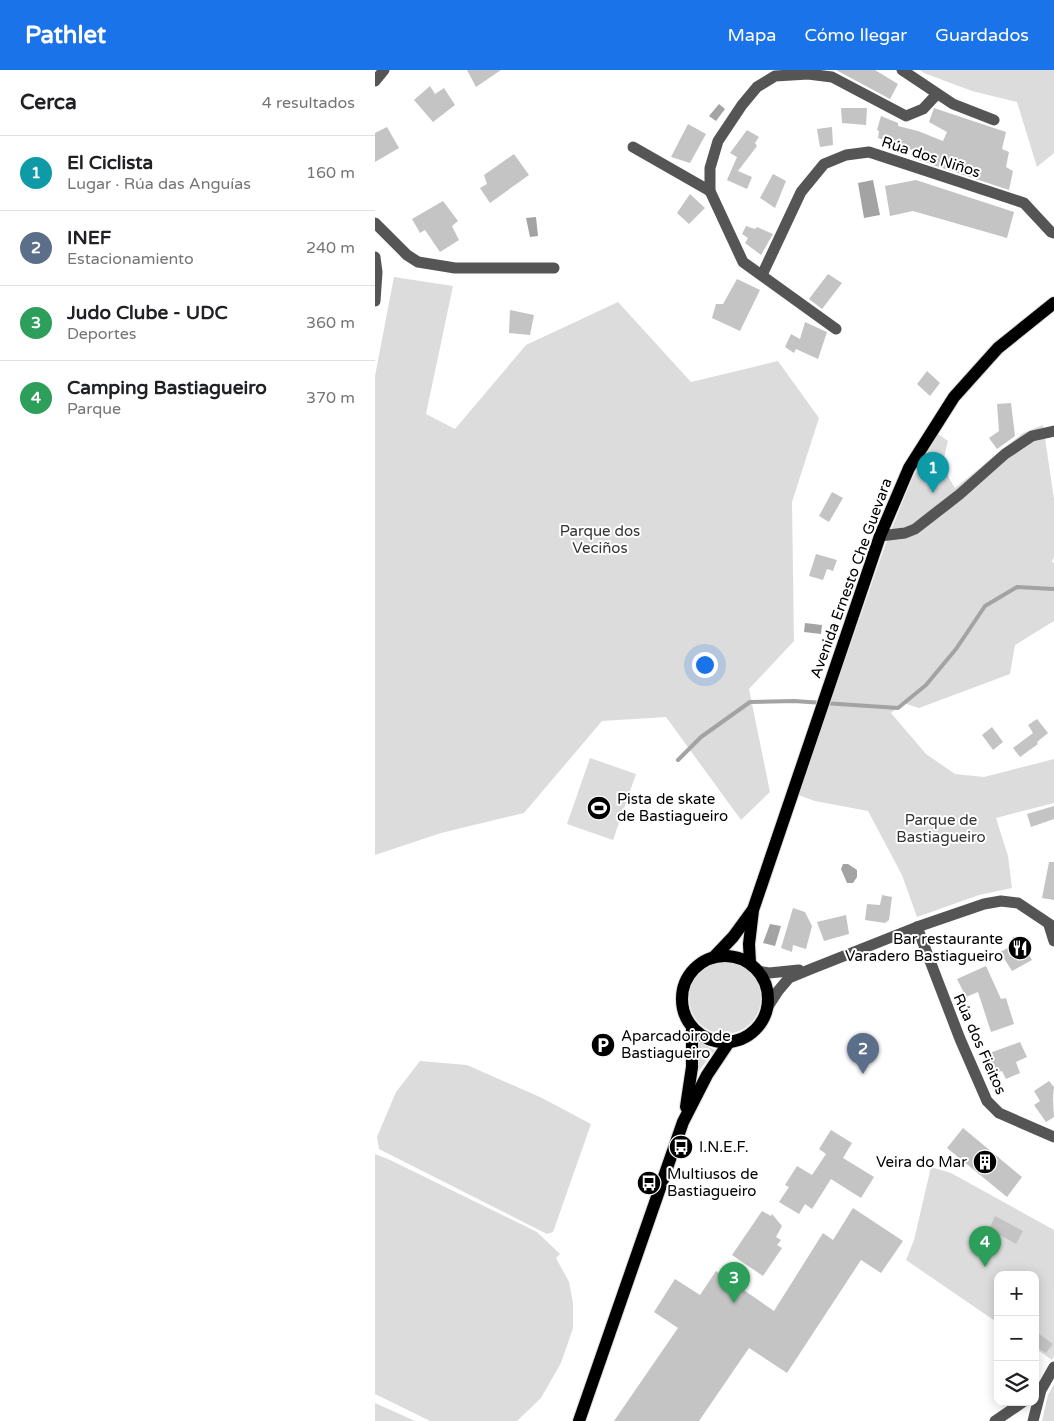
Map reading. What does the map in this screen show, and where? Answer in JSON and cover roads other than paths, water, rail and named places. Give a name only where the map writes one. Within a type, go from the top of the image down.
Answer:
[{"type":"main road","name":"Avenida Ernesto Che Guevara","points":[[754,967],[749,944],[753,910],[880,536],[909,468],[954,397],[998,348],[1054,303]]},
{"type":"main road","name":"Avenida Ernesto Che Guevara","points":[[714,957],[733,937],[753,910]]},
{"type":"main road","points":[[683,1122],[692,1067],[692,1027],[681,1001],[686,979],[701,962],[714,957],[731,956],[754,967],[765,984],[767,1008],[757,1027],[742,1039],[729,1042],[707,1039],[692,1027]]},
{"type":"main road","points":[[579,1421],[683,1122],[707,1075],[729,1042]]},
{"type":"street","points":[[375,81],[384,70]]},
{"type":"street","points":[[902,70],[953,104],[994,120]]},
{"type":"street","points":[[836,329],[743,262],[710,191],[710,168],[718,141],[757,86],[775,76],[808,74],[832,77],[906,116],[923,109],[937,94]]},
{"type":"street","points":[[633,148],[710,191]]},
{"type":"street","name":"Rúa dos Niños","points":[[762,275],[801,192],[824,164],[846,155],[869,152],[1024,203],[1051,232],[1054,232]]},
{"type":"street","points":[[375,223],[407,255],[418,262],[455,268],[554,268]]},
{"type":"street","points":[[375,257],[377,272],[375,301]]},
{"type":"street","points":[[880,536],[915,529],[960,494],[1005,454],[1032,436],[1054,431]]},
{"type":"street","points":[[767,1008],[778,991],[789,979],[917,928],[984,904],[1001,900],[1018,903],[1041,917],[1052,926],[1054,941]]},
{"type":"street","name":"Rúa dos Fieitos","points":[[917,928],[960,1039],[987,1101],[999,1113],[1054,1137]]},
{"type":"street","points":[[754,967],[769,973],[811,969]]},
{"type":"street","points":[[1039,1390],[1054,1367]]},
{"type":"street","points":[[995,1421],[1017,1406]]},
{"type":"street","points":[[1033,1421],[1036,1406]]},
{"type":"waterway","points":[[678,760],[701,737],[750,702],[794,701],[898,708],[926,685],[956,649],[985,606],[1017,587],[1054,589]]},
{"type":"place","name":"El Ciclista","points":[[933,493]]},
{"type":"place","name":"Pista de skate de Bastiagueiro","points":[[599,808]]},
{"type":"place","name":"Bar restaurante Varadero Bastiagueiro","points":[[1020,948]]},
{"type":"place","name":"Aparcadoiro de Bastiagueiro","points":[[603,1045]]},
{"type":"place","name":"INEF","points":[[863,1074]]},
{"type":"place","name":"I.N.E.F.","points":[[681,1147]]},
{"type":"place","name":"Veira do Mar","points":[[985,1162]]},
{"type":"place","name":"Multiusos de Bastiagueiro","points":[[649,1183]]},
{"type":"place","name":"Camping Bastiagueiro","points":[[985,1267]]},
{"type":"place","name":"Judo Clube - UDC","points":[[734,1303]]},
{"type":"park label","name":"Parque dos Veciños","points":[[600,540]]},
{"type":"park label","name":"Parque de Bastiagueiro","points":[[941,828]]}]
